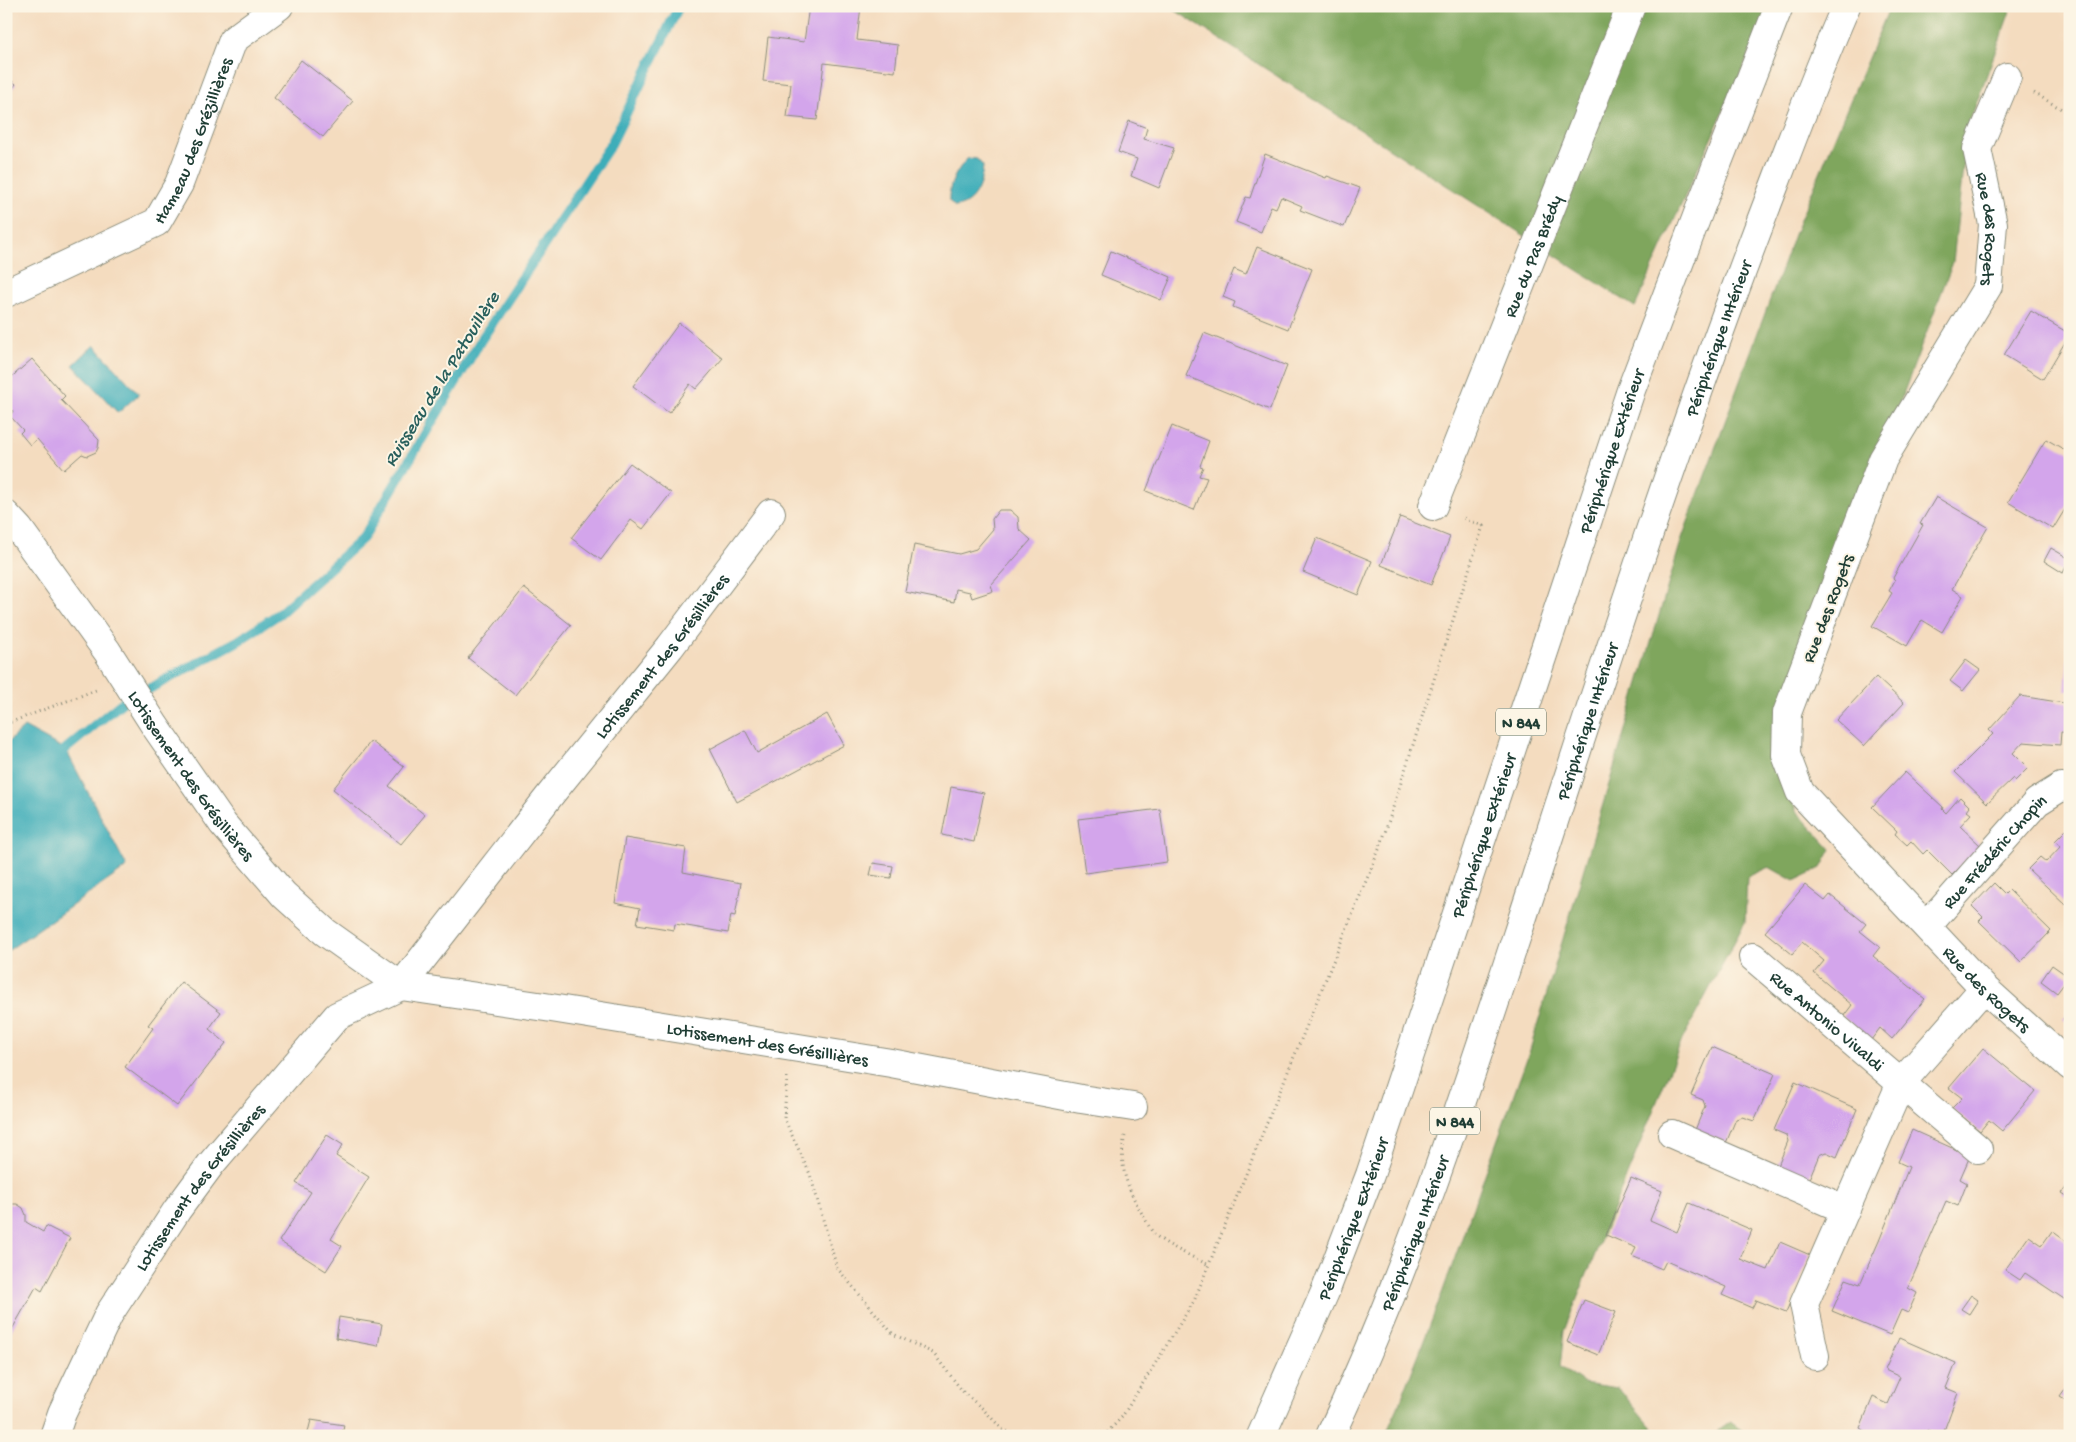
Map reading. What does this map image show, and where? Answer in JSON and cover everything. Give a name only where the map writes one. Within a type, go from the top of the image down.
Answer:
[{"type":"main road","name":"Hameau des Grézillières","points":[[6,293],[157,222],[179,184],[233,40],[279,6]]},
{"type":"main road","name":"Rue du Pas Brédy","points":[[1433,506],[1631,6]]},
{"type":"main road","name":"Périphérique Extérieur","points":[[1261,1436],[1325,1292],[1370,1175],[1631,390],[1779,6]]},
{"type":"main road","name":"Périphérique Intérieur","points":[[1330,1436],[1378,1331],[1413,1240],[1485,1033],[1612,644],[1697,395],[1746,258],[1846,6]]},
{"type":"main road","name":"Rue des Rogets","points":[[2008,77],[1978,149],[1993,224],[1988,286],[1884,459],[1787,713],[1786,755],[1800,792],[1984,988],[2070,1066]]},
{"type":"main road","name":"Lotissement des Grésillières","points":[[54,1436],[62,1413],[109,1314],[177,1210],[210,1164],[337,1016],[401,986],[551,794],[670,647],[771,513]]},
{"type":"main road","name":"Lotissement des Grésillières","points":[[6,515],[19,529],[107,651],[155,726],[223,824],[284,896],[324,932],[401,986],[546,1007],[891,1063],[1081,1099],[1133,1106]]},
{"type":"main road","name":"Rue Frédéric Chopin","points":[[1927,926],[2037,802],[2061,787],[2070,788]]},
{"type":"main road","name":"Rue Antonio Vivaldi","points":[[1753,957],[1978,1149]]},
{"type":"main road","name":"Rue Antonio Vivaldi","points":[[1815,1356],[1804,1304],[1844,1209],[1901,1083],[1984,988]]},
{"type":"main road","points":[[1672,1134],[1844,1209]]},
{"type":"path","points":[[2008,77],[2070,114]]},
{"type":"path","points":[[1104,1436],[1122,1417],[1194,1301],[1382,842],[1483,526],[1433,506]]},
{"type":"path","points":[[6,724],[125,680]]},
{"type":"path","points":[[790,1047],[784,1118],[810,1174],[837,1268],[893,1334],[932,1353],[964,1393],[1003,1430],[1021,1436]]},
{"type":"path","points":[[1133,1106],[1123,1144],[1122,1168],[1134,1200],[1154,1233],[1208,1265]]},
{"type":"green space","points":[[1175,6],[1771,6],[1635,307],[1173,9]]},
{"type":"green space","points":[[1890,6],[2012,6],[1967,129],[1953,262],[1774,736],[1796,811],[1831,849],[1821,868],[1794,881],[1769,867],[1747,877],[1745,922],[1681,1042],[1564,1331],[1560,1367],[1583,1383],[1618,1388],[1659,1436],[1385,1436],[1440,1299],[1530,1050],[1682,538],[1795,232]]},
{"type":"green space","points":[[1730,1422],[1750,1436],[1710,1436]]},
{"type":"water","points":[[968,158],[977,159],[983,166],[981,180],[972,198],[968,202],[955,207],[949,201],[950,189],[957,172]]},
{"type":"water","points":[[94,345],[139,394],[118,413],[73,365]]},
{"type":"water","points":[[24,727],[66,750],[127,867],[6,952],[6,744]]},
{"type":"building","points":[[809,6],[861,6],[857,40],[898,45],[895,72],[824,63],[817,120],[787,117],[791,84],[763,81],[768,37],[804,42]]},
{"type":"building","points":[[301,60],[353,101],[323,137],[274,98]]},
{"type":"building","points":[[6,77],[16,84],[6,97]]},
{"type":"building","points":[[1129,121],[1147,128],[1144,139],[1174,148],[1159,188],[1131,176],[1137,159],[1118,152]]},
{"type":"building","points":[[1265,154],[1326,178],[1327,176],[1360,188],[1344,227],[1300,210],[1302,206],[1281,197],[1276,208],[1271,206],[1261,232],[1236,222],[1246,197],[1250,198]]},
{"type":"building","points":[[1257,247],[1312,269],[1288,329],[1233,307],[1235,302],[1223,297],[1234,269],[1246,274]]},
{"type":"building","points":[[1111,251],[1171,277],[1161,300],[1101,275]]},
{"type":"building","points":[[2031,311],[2070,334],[2043,379],[2004,355]]},
{"type":"building","points":[[679,323],[723,358],[696,389],[690,384],[669,413],[633,386]]},
{"type":"building","points":[[1204,333],[1287,366],[1270,410],[1186,376]]},
{"type":"building","points":[[32,359],[65,396],[61,400],[99,440],[96,452],[87,456],[82,454],[64,470],[37,439],[30,445],[20,433],[23,430],[10,416],[13,411],[6,404],[6,382]]},
{"type":"building","points":[[1172,426],[1209,441],[1200,466],[1203,467],[1199,476],[1207,478],[1194,510],[1146,491]]},
{"type":"building","points":[[2046,439],[2070,453],[2070,501],[2053,529],[2008,502]]},
{"type":"building","points":[[630,463],[671,493],[643,529],[631,520],[601,560],[571,538]]},
{"type":"building","points":[[1936,497],[1988,527],[1952,589],[1963,596],[1942,632],[1922,620],[1907,646],[1872,626],[1892,593],[1889,591],[1895,580],[1893,578],[1923,525],[1920,524]]},
{"type":"building","points":[[999,510],[1010,510],[1018,517],[1019,529],[1031,540],[991,585],[993,591],[972,598],[970,592],[956,589],[954,602],[905,592],[914,545],[959,554],[976,549],[993,529],[992,519]]},
{"type":"building","points":[[1400,517],[1450,537],[1431,585],[1381,565]]},
{"type":"building","points":[[1317,538],[1372,561],[1358,595],[1303,572]]},
{"type":"building","points":[[2051,548],[2070,559],[2063,573],[2044,561]]},
{"type":"building","points":[[524,588],[571,625],[515,695],[468,658]]},
{"type":"building","points":[[2068,659],[2070,659],[2070,691],[2065,691]]},
{"type":"building","points":[[1966,660],[1980,670],[1963,691],[1950,681]]},
{"type":"building","points":[[1876,677],[1904,703],[1864,746],[1836,720]]},
{"type":"building","points":[[2020,696],[2070,704],[2070,733],[2061,732],[2060,745],[2023,742],[2013,753],[2028,768],[2015,781],[2013,778],[1987,803],[1955,772],[1993,734],[1989,730]]},
{"type":"building","points":[[827,714],[844,745],[737,802],[710,749],[745,730],[757,753]]},
{"type":"building","points":[[371,741],[404,767],[389,786],[425,815],[401,844],[333,789]]},
{"type":"building","points":[[1905,772],[1943,807],[1942,809],[1946,813],[1960,797],[1970,807],[1967,811],[1971,814],[1960,826],[1981,846],[1952,875],[1927,850],[1923,854],[1911,841],[1907,845],[1895,834],[1897,831],[1872,807]]},
{"type":"building","points":[[951,787],[984,793],[974,842],[942,835]]},
{"type":"building","points":[[1160,809],[1167,862],[1085,873],[1078,819]]},
{"type":"building","points":[[2070,826],[2070,901],[2066,905],[2028,869],[2040,857],[2046,862],[2061,846],[2055,841]]},
{"type":"building","points":[[625,838],[686,848],[683,872],[741,883],[735,916],[731,915],[728,933],[675,924],[674,930],[637,924],[640,908],[615,903]]},
{"type":"building","points":[[873,863],[893,866],[891,878],[870,875]]},
{"type":"building","points":[[1994,883],[2005,894],[2009,890],[2051,931],[2021,962],[1979,921],[1983,917],[1972,906]]},
{"type":"building","points":[[1805,885],[1825,901],[1830,895],[1866,924],[1860,931],[1880,947],[1873,956],[1925,999],[1892,1039],[1880,1028],[1871,1040],[1843,1017],[1852,1005],[1814,973],[1824,961],[1802,942],[1792,954],[1765,932]]},
{"type":"building","points":[[2052,965],[2069,977],[2057,993],[2041,981]]},
{"type":"building","points":[[181,982],[221,1012],[209,1029],[226,1043],[177,1106],[125,1067],[153,1028],[148,1025]]},
{"type":"building","points":[[2070,1010],[2070,1024],[2063,1019]]},
{"type":"building","points":[[1712,1047],[1775,1074],[1754,1121],[1742,1117],[1736,1119],[1726,1143],[1695,1130],[1705,1106],[1703,1100],[1691,1095]]},
{"type":"building","points":[[1983,1048],[2035,1091],[2002,1131],[1989,1120],[1980,1131],[1952,1108],[1962,1098],[1949,1088]]},
{"type":"building","points":[[1795,1082],[1857,1109],[1837,1157],[1826,1152],[1819,1155],[1809,1179],[1778,1166],[1788,1141],[1786,1135],[1774,1130]]},
{"type":"building","points":[[1912,1130],[1970,1156],[1960,1179],[1967,1183],[1958,1206],[1946,1201],[1908,1288],[1917,1293],[1908,1313],[1901,1310],[1890,1335],[1832,1311],[1846,1279],[1860,1284],[1909,1167],[1898,1162]]},
{"type":"building","points":[[327,1135],[343,1145],[336,1156],[369,1177],[331,1239],[342,1246],[326,1271],[279,1241],[311,1192],[296,1183]]},
{"type":"building","points":[[1631,1178],[1662,1191],[1650,1220],[1677,1232],[1689,1203],[1752,1230],[1740,1259],[1768,1270],[1780,1242],[1810,1255],[1786,1312],[1756,1300],[1752,1308],[1722,1295],[1726,1287],[1666,1261],[1662,1269],[1632,1256],[1636,1248],[1606,1235]]},
{"type":"building","points":[[2070,1182],[2070,1198],[2062,1193]]},
{"type":"building","points":[[17,1204],[23,1208],[26,1222],[43,1232],[46,1226],[70,1238],[42,1291],[36,1287],[6,1340],[6,1205]]},
{"type":"building","points":[[2052,1231],[2070,1244],[2070,1303],[2025,1273],[2020,1280],[2005,1270],[2029,1236],[2042,1245]]},
{"type":"building","points":[[1971,1295],[1978,1300],[1969,1314],[1961,1309]]},
{"type":"building","points":[[1584,1300],[1616,1312],[1598,1355],[1567,1342]]},
{"type":"building","points":[[339,1317],[382,1324],[378,1346],[336,1338]]},
{"type":"building","points":[[1899,1338],[1956,1363],[1946,1388],[1958,1393],[1942,1436],[1927,1430],[1925,1436],[1871,1436],[1860,1428],[1873,1397],[1888,1404],[1900,1377],[1885,1370]]},
{"type":"building","points":[[2070,1383],[2070,1403],[2060,1397]]},
{"type":"building","points":[[311,1420],[344,1425],[342,1436],[307,1436]]},
{"type":"waterway","name":"Ruisseau de la Patouillère","points":[[147,690],[238,641],[280,613],[363,538],[481,340],[611,144],[679,6]]},
{"type":"waterway","name":"Ruisseau de la Patouillère","points":[[56,757],[124,701]]}]
